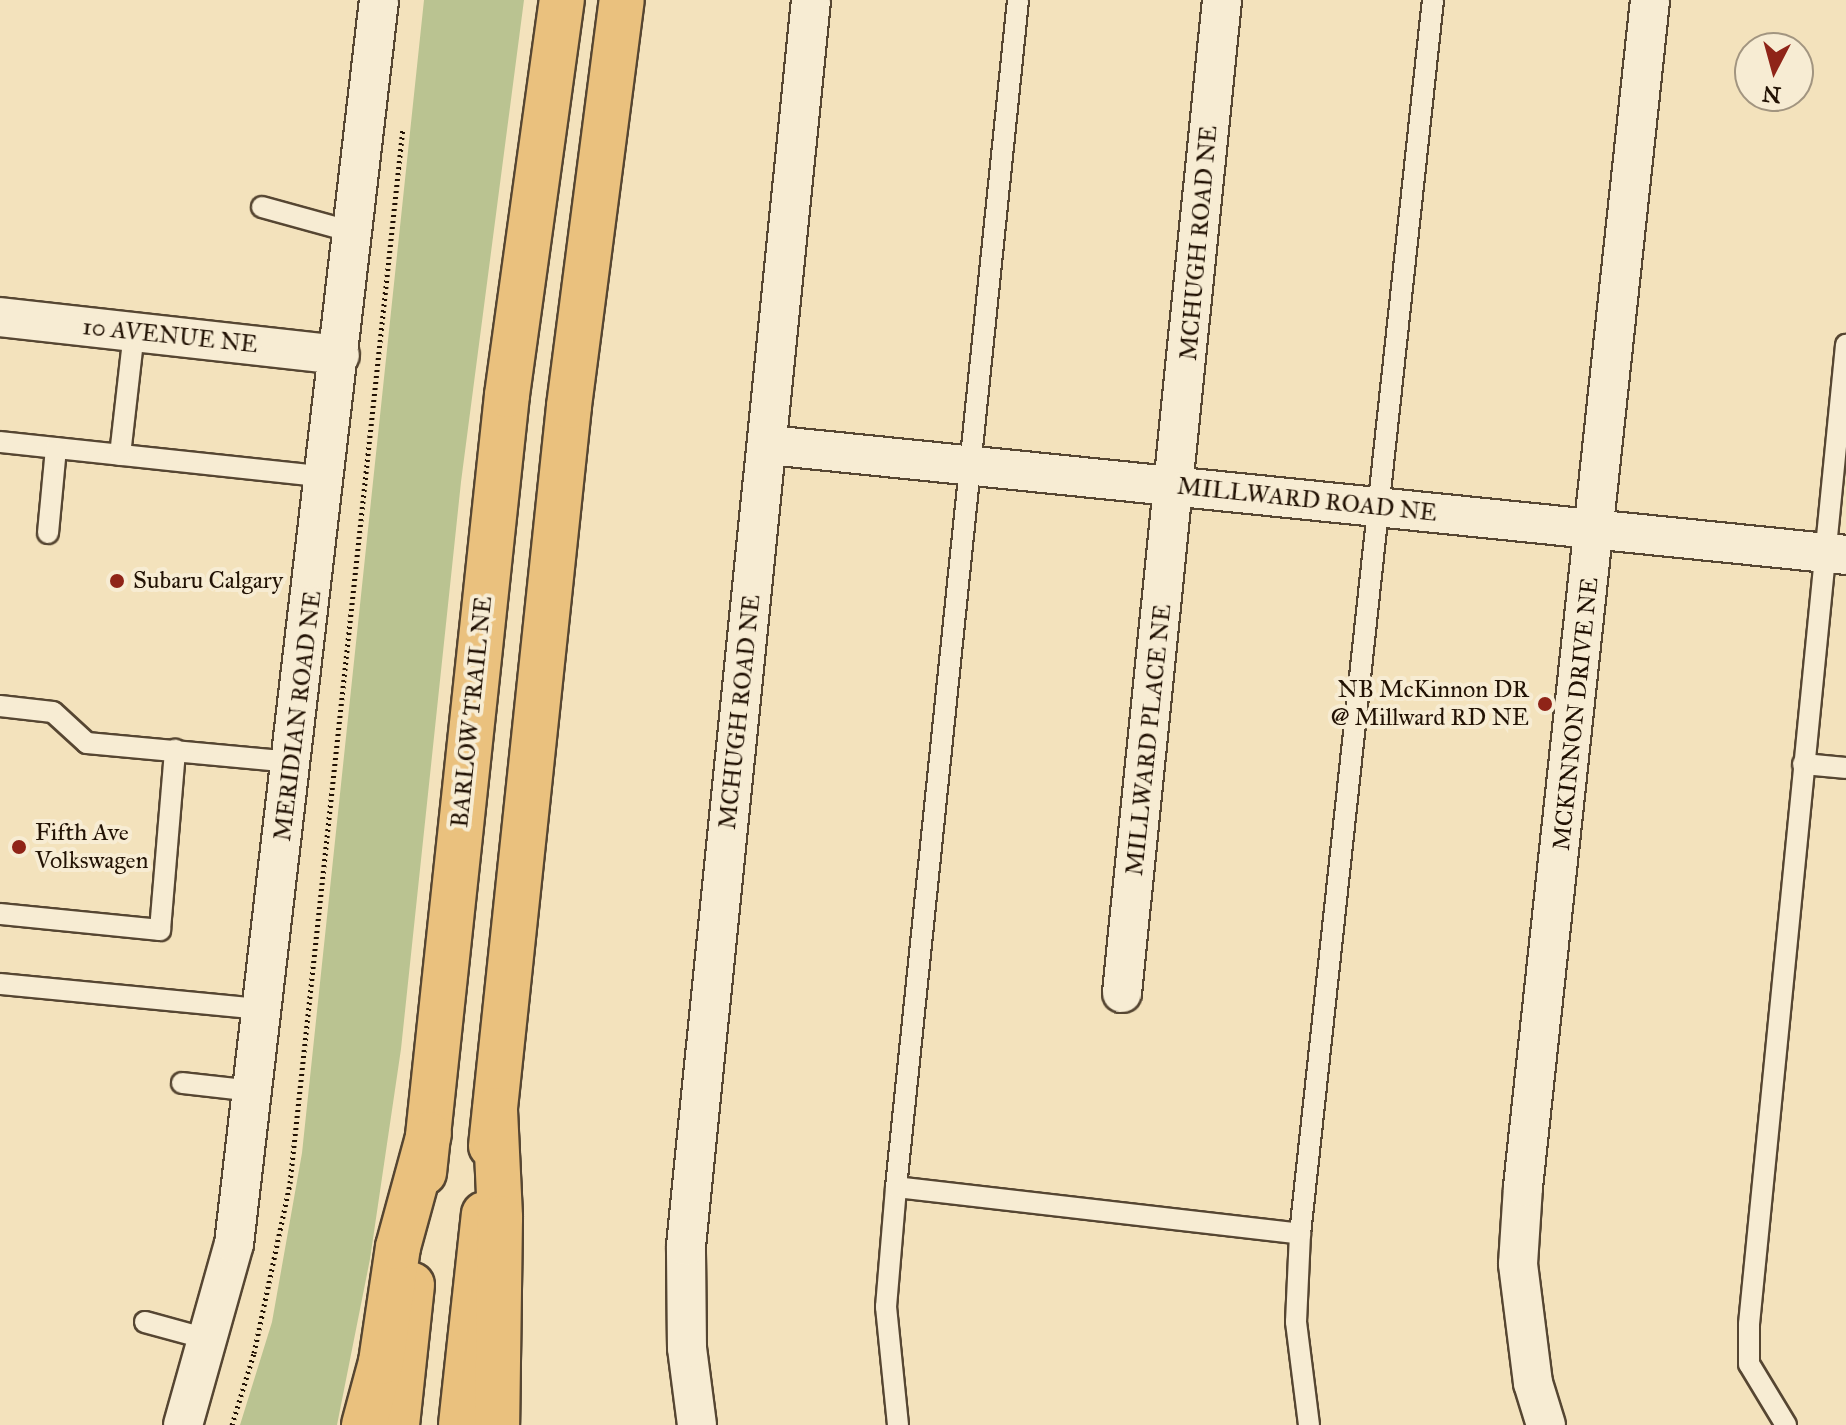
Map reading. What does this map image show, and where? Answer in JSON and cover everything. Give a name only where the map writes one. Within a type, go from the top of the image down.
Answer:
[{"type":"main road","name":"BARLOW TRAIL NE","points":[[397,1425],[507,395],[562,0]]},
{"type":"main road","points":[[461,1425],[569,406],[622,0]]},
{"type":"main road","points":[[495,1110],[500,1218],[497,1425]]},
{"type":"main road","points":[[364,1425],[381,1362],[398,1247],[429,1134]]},
{"type":"street","name":"MERIDIAN ROAD NE","points":[[183,1425],[234,1244],[327,477],[379,0]]},
{"type":"street","name":"MCHUGH ROAD NE","points":[[697,1425],[687,1348],[686,1246],[769,445],[811,0]]},
{"type":"street","name":"MCHUGH ROAD NE","points":[[1175,487],[1222,0]]},
{"type":"street","name":"MCKINNON DRIVE NE","points":[[1546,1425],[1533,1383],[1518,1264],[1650,0]]},
{"type":"street","name":"10 AVENUE NE","points":[[0,317],[340,355]]},
{"type":"street","name":"MILLWARD ROAD NE","points":[[769,445],[1835,554]]},
{"type":"street","name":"MILLWARD PLACE NE","points":[[1122,993],[1175,487]]},
{"type":"lane","points":[[898,1425],[886,1307],[896,1187],[1018,0]]},
{"type":"lane","points":[[1309,1425],[1296,1322],[1300,1234],[1381,508],[1433,0]]},
{"type":"lane","points":[[262,207],[353,232]]},
{"type":"lane","points":[[120,455],[134,333]]},
{"type":"lane","points":[[1786,1425],[1749,1364],[1749,1324],[1803,764],[1835,554],[1846,345]]},
{"type":"lane","points":[[0,442],[327,477]]},
{"type":"lane","points":[[48,533],[56,448]]},
{"type":"lane","points":[[0,706],[53,712],[87,743],[292,762]]},
{"type":"lane","points":[[0,914],[160,930],[175,750]]},
{"type":"lane","points":[[1803,764],[1846,768]]},
{"type":"lane","points":[[0,984],[262,1009]]},
{"type":"lane","points":[[182,1083],[253,1091]]},
{"type":"lane","points":[[896,1187],[1300,1234]]},
{"type":"lane","points":[[145,1322],[207,1339]]},
{"type":"path","points":[[232,1425],[254,1353],[290,1183],[405,110]]},
{"type":"green space","points":[[424,0],[524,0],[461,482],[401,1049],[370,1259],[337,1425],[240,1425],[272,1322],[302,1153]]},
{"type":"place","name":"Subaru Calgary","points":[[117,581]]},
{"type":"place","name":"NB McKinnon DR @ Millward RD NE","points":[[1545,704]]},
{"type":"place","name":"Fifth Ave Volkswagen","points":[[19,847]]}]
